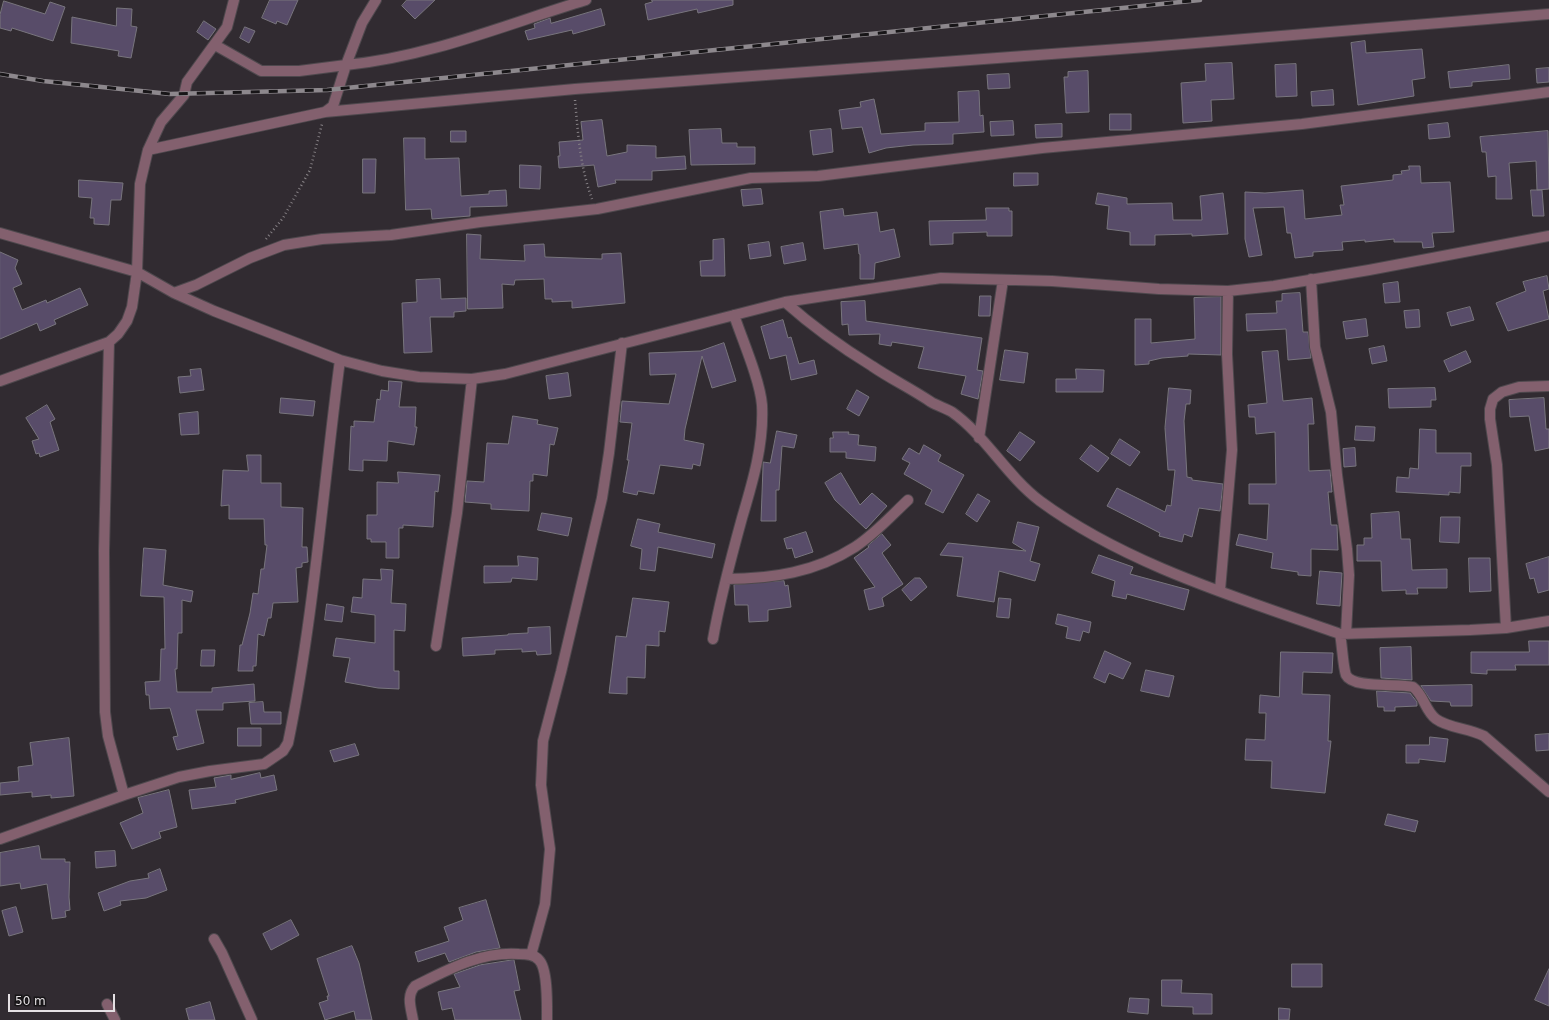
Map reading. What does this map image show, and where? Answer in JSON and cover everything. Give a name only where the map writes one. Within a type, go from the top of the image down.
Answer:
[{"type":"street","points":[[0,381],[109,342],[118,334],[127,321],[132,307],[137,272],[140,184],[148,150],[160,122],[184,95],[187,82],[227,27],[234,0]]},
{"type":"street","points":[[325,112],[333,106],[346,65],[362,23],[376,0]]},
{"type":"street","points":[[215,45],[262,71],[299,71],[380,62],[420,53],[586,0]]},
{"type":"street","points":[[148,150],[325,112],[574,89],[1549,14]]},
{"type":"street","points":[[174,293],[284,245],[322,239],[391,235],[480,222],[596,209],[751,178],[818,176],[1042,148],[1302,124],[1549,92]]},
{"type":"street","points":[[0,232],[137,272],[174,293],[214,311],[340,360],[382,371],[419,377],[472,379],[505,374],[784,302],[941,278],[1052,281],[1159,289],[1228,291],[1311,279],[1549,236]]},
{"type":"street","points":[[1311,279],[1315,347],[1331,412],[1338,483],[1347,549],[1349,575],[1343,634],[1346,674],[1352,680],[1362,684],[1412,687],[1418,691],[1429,713],[1437,720],[1447,725],[1472,730],[1484,736],[1549,792]]},
{"type":"street","points":[[979,438],[1003,280]]},
{"type":"street","points":[[1220,590],[1232,450],[1227,354],[1228,291]]},
{"type":"street","points":[[784,302],[816,329],[872,367],[951,412],[967,425],[1007,471],[1039,500],[1081,529],[1120,550],[1220,590],[1343,634],[1506,628],[1549,621]]},
{"type":"street","points":[[712,639],[726,579],[756,468],[762,411],[762,404],[754,371],[734,315]]},
{"type":"street","points":[[109,342],[104,551],[105,712],[108,736],[124,795]]},
{"type":"street","points":[[531,955],[545,904],[550,849],[541,785],[543,741],[561,672],[602,498],[610,453],[622,343]]},
{"type":"street","points":[[0,839],[179,777],[210,771],[264,764],[284,751],[288,743],[314,586],[326,471],[340,360]]},
{"type":"street","points":[[436,646],[457,514],[472,379]]},
{"type":"street","points":[[1506,628],[1497,465],[1490,419],[1490,409],[1493,399],[1502,392],[1519,387],[1549,386]]},
{"type":"street","points":[[726,579],[776,576],[819,566],[855,547],[876,530],[908,500]]},
{"type":"street","points":[[214,939],[222,953],[252,1020]]},
{"type":"street","points":[[413,1020],[409,998],[410,992],[414,986],[452,968],[488,956],[508,953],[531,955],[539,960],[544,968],[547,1020]]},
{"type":"street","points":[[107,1004],[115,1020]]},
{"type":"path","points":[[574,89],[579,140],[586,182],[596,209]]},
{"type":"path","points":[[264,241],[283,218],[310,170],[325,112]]},
{"type":"building","points":[[270,0],[298,0],[287,25],[277,21],[276,24],[262,18]]},
{"type":"building","points":[[407,0],[435,0],[415,19],[402,6]]},
{"type":"building","points":[[652,0],[733,0],[733,5],[698,13],[697,9],[648,20],[645,4],[652,2]]},
{"type":"building","points":[[4,1],[45,14],[50,2],[65,7],[53,41],[12,28],[11,31],[0,28],[0,15]]},
{"type":"building","points":[[117,8],[132,9],[131,26],[137,27],[131,58],[118,56],[119,51],[71,43],[72,17],[116,26]]},
{"type":"building","points":[[601,9],[605,25],[573,34],[572,30],[528,40],[525,31],[535,28],[534,24],[550,18],[551,23]]},
{"type":"building","points":[[204,21],[216,29],[208,40],[197,32]]},
{"type":"building","points":[[245,27],[255,31],[249,43],[240,38]]},
{"type":"building","points":[[1365,41],[1366,53],[1422,49],[1425,78],[1412,80],[1414,96],[1358,105],[1351,43]]},
{"type":"building","points":[[1232,63],[1234,99],[1211,100],[1212,121],[1183,123],[1181,83],[1206,81],[1205,64]]},
{"type":"building","points":[[1296,64],[1297,96],[1276,97],[1275,65]]},
{"type":"building","points":[[1509,65],[1510,79],[1472,82],[1472,86],[1450,88],[1448,72]]},
{"type":"building","points":[[1549,68],[1549,82],[1537,83],[1536,69]]},
{"type":"building","points":[[1088,71],[1089,112],[1066,113],[1064,77],[1068,77],[1068,72]]},
{"type":"building","points":[[1009,74],[1010,88],[988,89],[987,75]]},
{"type":"building","points":[[1333,90],[1334,105],[1312,106],[1311,92]]},
{"type":"building","points":[[979,91],[980,116],[983,115],[984,132],[953,134],[953,144],[913,145],[886,148],[869,153],[862,127],[842,129],[839,110],[861,107],[860,102],[874,99],[881,134],[925,131],[925,123],[959,122],[958,92]]},
{"type":"building","points":[[1110,114],[1131,114],[1131,130],[1110,130]]},
{"type":"building","points":[[602,120],[607,156],[627,152],[627,145],[656,146],[656,158],[685,156],[686,169],[652,171],[652,180],[615,180],[616,183],[598,187],[594,165],[559,168],[559,142],[583,140],[581,122]]},
{"type":"building","points":[[1013,121],[1014,135],[991,136],[990,122]]},
{"type":"building","points":[[1448,123],[1450,137],[1429,139],[1428,125]]},
{"type":"building","points":[[1062,124],[1062,137],[1036,138],[1035,125]]},
{"type":"building","points":[[721,129],[722,143],[737,143],[737,147],[755,147],[755,164],[691,165],[689,130]]},
{"type":"building","points":[[831,129],[833,152],[813,155],[810,131]]},
{"type":"building","points":[[451,131],[466,131],[466,142],[451,142]]},
{"type":"building","points":[[1548,131],[1549,189],[1537,190],[1536,161],[1509,163],[1512,199],[1496,199],[1496,176],[1488,177],[1486,152],[1482,152],[1480,137]]},
{"type":"building","points":[[404,138],[425,138],[425,159],[459,158],[461,196],[489,194],[489,191],[506,190],[507,206],[470,207],[470,216],[432,219],[431,209],[406,210]]},
{"type":"building","points":[[363,159],[376,159],[375,193],[363,193]]},
{"type":"building","points":[[520,165],[541,166],[540,189],[520,188]]},
{"type":"building","points":[[1409,166],[1420,166],[1421,183],[1450,182],[1454,232],[1432,233],[1434,247],[1423,248],[1422,242],[1394,242],[1394,239],[1365,242],[1365,240],[1342,242],[1343,250],[1313,252],[1313,256],[1295,258],[1291,233],[1287,233],[1284,207],[1253,208],[1262,255],[1249,257],[1245,239],[1245,192],[1265,193],[1303,190],[1305,219],[1342,215],[1340,205],[1344,205],[1341,186],[1393,180],[1393,175],[1402,174],[1401,171],[1409,170]]},
{"type":"building","points":[[1014,173],[1038,173],[1038,185],[1014,186]]},
{"type":"building","points":[[79,180],[123,183],[121,200],[111,200],[109,225],[94,224],[94,218],[90,218],[92,198],[79,197]]},
{"type":"building","points":[[761,189],[763,204],[743,206],[741,190]]},
{"type":"building","points":[[1531,190],[1542,190],[1544,216],[1533,216]]},
{"type":"building","points":[[1098,193],[1127,198],[1127,204],[1172,203],[1173,220],[1202,220],[1200,196],[1223,193],[1228,234],[1192,236],[1192,234],[1155,235],[1155,245],[1130,245],[1130,232],[1107,229],[1109,206],[1096,204]]},
{"type":"building","points":[[986,208],[1009,208],[1009,211],[1012,211],[1012,236],[987,236],[987,232],[953,233],[953,244],[930,245],[929,221],[986,220]]},
{"type":"building","points":[[843,209],[844,216],[877,212],[880,232],[894,229],[900,257],[875,263],[874,279],[860,279],[860,254],[858,244],[824,249],[820,212]]},
{"type":"building","points":[[467,234],[481,235],[480,259],[525,261],[524,245],[544,244],[545,257],[602,259],[602,254],[621,253],[625,303],[572,308],[572,301],[552,302],[552,299],[545,299],[544,279],[515,280],[514,285],[502,284],[503,308],[468,309]]},
{"type":"building","points":[[724,239],[725,276],[701,276],[700,261],[713,260],[713,240]]},
{"type":"building","points":[[769,242],[771,256],[750,259],[748,245]]},
{"type":"building","points":[[803,243],[806,260],[784,264],[781,247]]},
{"type":"building","points":[[0,252],[18,260],[15,268],[22,284],[13,288],[22,310],[46,300],[47,303],[80,288],[88,305],[54,320],[56,324],[40,331],[37,323],[0,339]]},
{"type":"building","points":[[1547,276],[1549,289],[1543,291],[1549,319],[1508,331],[1496,303],[1526,291],[1523,282]]},
{"type":"building","points":[[440,279],[441,299],[466,298],[466,311],[454,312],[454,317],[430,317],[432,352],[404,353],[402,303],[417,302],[416,280]]},
{"type":"building","points":[[1398,282],[1400,302],[1385,303],[1383,284]]},
{"type":"building","points":[[1300,293],[1303,332],[1308,332],[1311,358],[1288,360],[1286,329],[1247,331],[1246,314],[1277,313],[1276,301],[1282,301],[1282,294]]},
{"type":"building","points":[[980,296],[991,296],[990,316],[979,316]]},
{"type":"building","points":[[1221,297],[1221,355],[1188,354],[1188,356],[1162,358],[1149,361],[1149,364],[1135,365],[1135,319],[1151,319],[1151,343],[1195,339],[1194,298]]},
{"type":"building","points":[[865,301],[866,321],[982,338],[977,370],[983,371],[978,399],[961,394],[966,376],[918,368],[924,347],[892,342],[891,346],[879,344],[880,334],[849,335],[848,324],[842,325],[841,302]]},
{"type":"building","points":[[1470,307],[1474,320],[1451,326],[1447,313]]},
{"type":"building","points":[[1419,310],[1420,327],[1406,328],[1404,311]]},
{"type":"building","points":[[1366,319],[1368,336],[1346,339],[1343,322]]},
{"type":"building","points":[[783,320],[788,338],[791,337],[799,364],[814,360],[817,374],[791,380],[786,355],[770,359],[761,327]]},
{"type":"building","points":[[724,343],[736,381],[712,388],[702,356],[685,429],[684,440],[704,444],[700,466],[693,464],[692,469],[660,465],[654,494],[638,491],[637,495],[623,492],[629,460],[627,460],[632,423],[620,422],[622,401],[669,404],[676,374],[650,375],[649,353],[700,351]]},
{"type":"building","points":[[1384,346],[1387,361],[1372,364],[1369,349]]},
{"type":"building","points":[[1005,350],[1028,353],[1024,383],[1000,380]]},
{"type":"building","points":[[1278,351],[1283,401],[1312,398],[1314,424],[1308,424],[1309,471],[1330,470],[1332,492],[1328,492],[1331,525],[1337,525],[1338,550],[1311,549],[1311,576],[1298,575],[1298,572],[1271,568],[1273,553],[1236,545],[1239,534],[1267,540],[1269,504],[1249,504],[1249,484],[1276,484],[1275,432],[1256,434],[1255,417],[1249,417],[1248,405],[1267,403],[1262,352]]},
{"type":"building","points":[[1466,351],[1471,362],[1449,372],[1444,361]]},
{"type":"building","points":[[201,369],[204,390],[180,393],[178,377],[191,376],[190,370]]},
{"type":"building","points":[[1076,369],[1104,370],[1103,392],[1056,392],[1056,379],[1076,379]]},
{"type":"building","points":[[568,373],[571,396],[549,399],[546,376]]},
{"type":"building","points":[[389,381],[402,382],[399,407],[416,407],[415,427],[417,427],[414,445],[388,441],[387,461],[363,460],[363,471],[349,470],[351,426],[354,427],[354,421],[374,422],[377,399],[380,400],[381,390],[388,391]]},
{"type":"building","points":[[1169,388],[1191,390],[1190,404],[1186,404],[1184,421],[1187,477],[1192,478],[1192,480],[1223,484],[1220,511],[1199,508],[1192,537],[1184,534],[1182,542],[1159,536],[1160,533],[1107,506],[1117,488],[1165,512],[1167,505],[1171,506],[1175,470],[1168,470],[1165,428]]},
{"type":"building","points":[[1435,388],[1436,400],[1431,400],[1431,407],[1389,408],[1388,389]]},
{"type":"building","points":[[857,390],[869,397],[859,416],[847,409]]},
{"type":"building","points":[[281,398],[315,401],[313,416],[280,413]]},
{"type":"building","points":[[1544,398],[1546,429],[1549,429],[1549,448],[1535,451],[1529,416],[1510,417],[1509,400]]},
{"type":"building","points":[[47,405],[55,419],[50,422],[59,450],[40,457],[39,453],[36,454],[32,441],[39,439],[26,418]]},
{"type":"building","points":[[198,412],[199,434],[181,435],[179,414]]},
{"type":"building","points":[[513,416],[538,420],[537,424],[558,428],[554,445],[550,444],[547,476],[533,474],[533,481],[530,481],[529,511],[491,509],[491,504],[465,502],[467,481],[484,482],[487,443],[508,444]]},
{"type":"building","points":[[1356,426],[1375,427],[1374,441],[1355,440]]},
{"type":"building","points":[[1420,429],[1436,430],[1436,453],[1471,453],[1471,466],[1461,466],[1460,493],[1449,492],[1449,495],[1396,492],[1397,477],[1409,478],[1410,468],[1418,469]]},
{"type":"building","points":[[777,431],[797,435],[794,448],[782,446],[779,490],[776,490],[776,521],[761,521],[763,462],[770,463]]},
{"type":"building","points":[[833,432],[849,432],[848,434],[859,435],[858,445],[876,447],[875,461],[846,458],[846,452],[830,452],[830,438],[833,438]]},
{"type":"building","points":[[1020,432],[1035,442],[1020,461],[1007,451]]},
{"type":"building","points":[[1120,439],[1140,452],[1130,466],[1111,454]]},
{"type":"building","points":[[924,445],[941,455],[938,461],[964,475],[943,513],[925,504],[932,490],[904,474],[910,463],[902,459],[909,448],[919,454]]},
{"type":"building","points":[[1091,445],[1109,458],[1098,472],[1080,459]]},
{"type":"building","points":[[1355,448],[1356,466],[1344,467],[1343,449]]},
{"type":"building","points":[[247,455],[261,455],[261,483],[281,483],[281,507],[303,508],[302,547],[307,547],[308,562],[302,563],[302,567],[296,568],[298,602],[273,603],[271,618],[268,618],[264,636],[258,634],[256,666],[253,666],[253,671],[238,671],[240,645],[242,645],[250,613],[253,593],[258,594],[261,569],[264,569],[267,545],[265,545],[264,519],[229,519],[229,505],[221,506],[223,470],[248,471]]},
{"type":"building","points":[[398,472],[440,475],[438,492],[435,491],[433,527],[403,525],[403,528],[399,528],[399,558],[386,558],[386,542],[371,542],[371,539],[367,539],[367,515],[377,515],[377,482],[398,483]]},
{"type":"building","points":[[841,473],[860,505],[872,493],[887,506],[866,529],[835,500],[825,483]]},
{"type":"building","points":[[978,494],[990,501],[977,522],[966,514]]},
{"type":"building","points":[[1399,512],[1401,539],[1410,539],[1412,570],[1447,569],[1447,588],[1417,588],[1418,594],[1406,594],[1406,590],[1382,591],[1381,561],[1357,561],[1357,545],[1364,545],[1364,538],[1372,538],[1371,514]]},
{"type":"building","points":[[542,513],[572,518],[568,536],[538,530]]},
{"type":"building","points":[[1441,517],[1460,517],[1459,543],[1440,542]]},
{"type":"building","points":[[638,519],[660,524],[658,532],[715,544],[712,558],[658,547],[655,571],[640,569],[642,549],[631,546]]},
{"type":"building","points":[[1018,522],[1039,527],[1030,561],[1040,564],[1035,581],[999,571],[994,602],[957,596],[963,557],[940,555],[948,543],[1026,551],[1013,543]]},
{"type":"building","points":[[806,532],[813,552],[795,558],[792,548],[787,549],[784,539]]},
{"type":"building","points":[[882,534],[891,545],[882,553],[903,584],[882,598],[884,606],[869,610],[864,590],[875,587],[854,558],[869,547],[868,546]]},
{"type":"building","points":[[144,548],[166,550],[163,585],[193,591],[191,602],[182,600],[182,633],[178,633],[177,669],[175,669],[177,692],[212,692],[212,688],[254,684],[255,701],[223,703],[223,710],[196,710],[204,743],[177,750],[173,737],[178,736],[170,708],[150,709],[149,695],[146,695],[145,682],[160,681],[161,649],[165,649],[164,597],[141,596]]},
{"type":"building","points":[[1099,555],[1133,567],[1130,574],[1189,590],[1184,610],[1127,594],[1126,599],[1112,596],[1115,581],[1092,573]]},
{"type":"building","points":[[518,556],[538,558],[537,580],[512,578],[511,582],[484,583],[484,566],[518,566]]},
{"type":"building","points":[[1549,557],[1549,590],[1538,593],[1534,578],[1530,579],[1526,564]]},
{"type":"building","points":[[1469,558],[1490,558],[1491,591],[1470,592]]},
{"type":"building","points":[[381,569],[393,570],[391,603],[406,604],[405,631],[394,630],[394,671],[399,671],[399,689],[378,688],[345,682],[350,658],[333,656],[336,638],[375,643],[375,615],[351,612],[353,597],[362,598],[363,579],[381,580]]},
{"type":"building","points":[[1320,571],[1342,573],[1340,606],[1317,604]]},
{"type":"building","points":[[915,578],[920,578],[927,587],[911,601],[902,590]]},
{"type":"building","points":[[784,581],[785,586],[788,585],[791,607],[768,610],[768,621],[749,622],[748,605],[735,605],[734,585]]},
{"type":"building","points":[[633,598],[669,602],[665,632],[659,631],[659,646],[646,645],[645,678],[627,677],[627,694],[609,693],[616,636],[626,637]]},
{"type":"building","points":[[999,598],[1011,599],[1009,618],[997,617]]},
{"type":"building","points":[[327,604],[344,607],[342,622],[325,620]]},
{"type":"building","points":[[1058,614],[1091,622],[1089,633],[1083,631],[1080,641],[1066,638],[1068,627],[1056,624]]},
{"type":"building","points":[[550,627],[551,654],[537,655],[536,651],[522,652],[522,649],[495,650],[495,654],[463,656],[462,638],[528,633],[528,628]]},
{"type":"building","points":[[1529,641],[1549,641],[1549,665],[1515,665],[1516,670],[1487,670],[1487,674],[1471,673],[1471,652],[1529,652]]},
{"type":"building","points":[[1411,647],[1412,680],[1381,678],[1380,648]]},
{"type":"building","points":[[202,650],[215,650],[214,666],[201,666]]},
{"type":"building","points":[[1105,651],[1131,663],[1123,679],[1109,673],[1105,683],[1094,678]]},
{"type":"building","points":[[1281,652],[1333,653],[1332,673],[1303,672],[1302,694],[1330,695],[1328,741],[1331,741],[1325,793],[1271,788],[1272,761],[1245,760],[1246,739],[1265,740],[1266,713],[1259,713],[1260,695],[1279,697]]},
{"type":"building","points":[[1146,670],[1174,676],[1169,697],[1141,691]]},
{"type":"building","points":[[1472,685],[1472,706],[1451,706],[1450,702],[1431,701],[1421,686]]},
{"type":"building","points":[[1377,691],[1410,693],[1417,702],[1417,706],[1395,707],[1395,711],[1384,711],[1384,707],[1378,707]]},
{"type":"building","points":[[263,702],[264,712],[281,712],[281,724],[251,724],[249,703]]},
{"type":"building","points":[[238,728],[261,728],[261,746],[238,746]]},
{"type":"building","points":[[1549,734],[1549,750],[1536,751],[1535,735]]},
{"type":"building","points":[[1430,737],[1448,739],[1445,762],[1419,759],[1419,763],[1406,763],[1406,745],[1429,745]]},
{"type":"building","points":[[69,738],[74,796],[51,798],[51,795],[32,797],[32,792],[0,795],[0,783],[19,781],[18,767],[33,765],[30,743]]},
{"type":"building","points":[[355,744],[359,755],[334,762],[330,751]]},
{"type":"building","points":[[260,773],[261,778],[274,775],[277,790],[235,800],[236,803],[192,809],[189,790],[216,787],[214,778],[231,775],[231,779]]},
{"type":"building","points":[[169,790],[177,827],[159,832],[161,838],[132,849],[120,823],[143,813],[138,798]]},
{"type":"building","points":[[1388,814],[1418,821],[1415,832],[1385,825]]},
{"type":"building","points":[[39,846],[41,859],[65,859],[65,862],[70,862],[70,910],[65,911],[66,917],[52,919],[47,884],[21,889],[20,883],[0,886],[0,853]]},
{"type":"building","points":[[115,851],[116,866],[96,868],[95,852]]},
{"type":"building","points":[[160,869],[167,890],[146,898],[120,901],[121,905],[104,911],[98,893],[130,881],[149,878],[148,874]]},
{"type":"building","points":[[486,900],[500,948],[476,952],[449,962],[445,953],[418,962],[415,952],[449,941],[444,927],[463,920],[459,908]]},
{"type":"building","points":[[16,907],[23,932],[9,936],[2,911]]},
{"type":"building","points":[[291,920],[299,935],[271,950],[263,934]]},
{"type":"building","points":[[352,946],[359,963],[372,1020],[356,1020],[354,1011],[325,1020],[319,1003],[328,1000],[327,996],[329,996],[317,959]]},
{"type":"building","points":[[514,960],[520,990],[514,991],[521,1020],[455,1020],[452,1008],[442,1010],[438,992],[460,987],[454,974],[480,965]]},
{"type":"building","points":[[1292,964],[1322,964],[1322,987],[1292,987]]},
{"type":"building","points":[[1549,969],[1549,1006],[1535,1000]]},
{"type":"building","points":[[1162,980],[1182,980],[1181,993],[1212,994],[1212,1014],[1193,1014],[1193,1007],[1162,1006]]},
{"type":"building","points":[[1130,998],[1149,999],[1148,1014],[1128,1012]]},
{"type":"building","points":[[210,1002],[215,1020],[189,1020],[186,1009]]},
{"type":"building","points":[[1279,1008],[1290,1009],[1289,1020],[1279,1020]]},
{"type":"railway","points":[[0,74],[43,81],[170,94],[327,90],[1200,0]]}]
